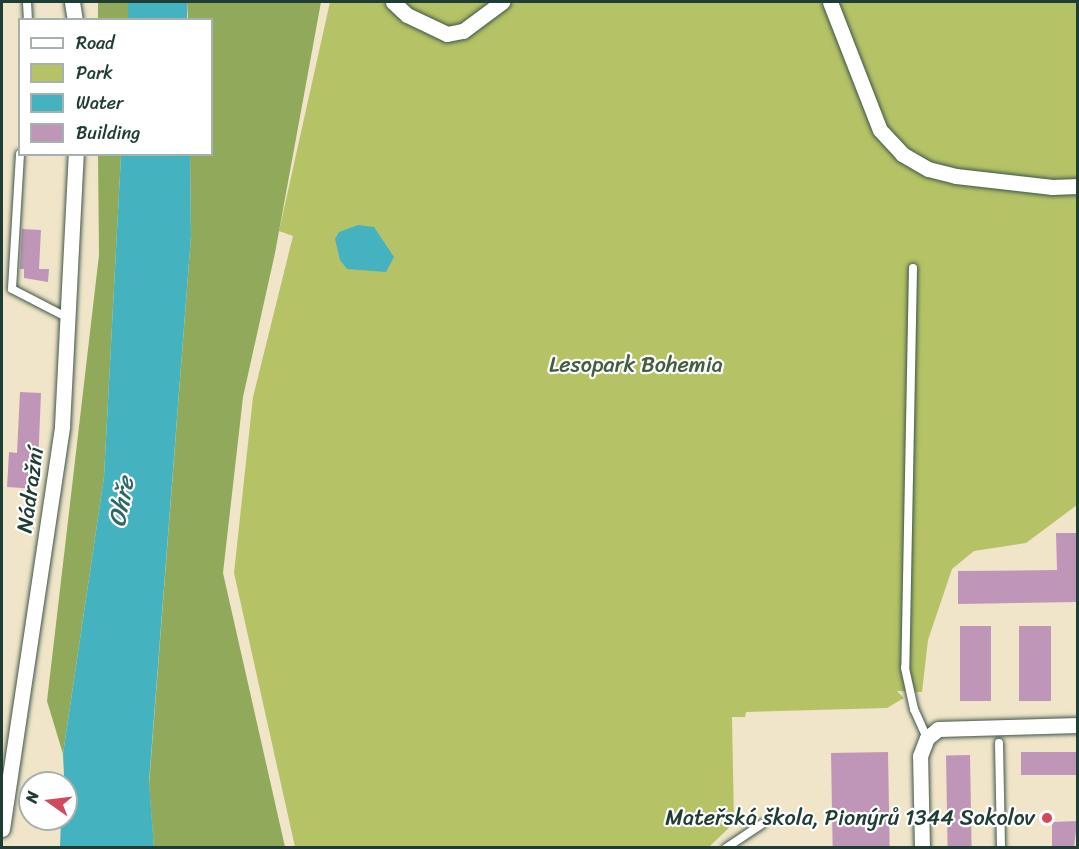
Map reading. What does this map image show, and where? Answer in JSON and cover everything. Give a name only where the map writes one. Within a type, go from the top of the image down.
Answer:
[{"type":"street","points":[[72,2],[75,18]]},
{"type":"street","points":[[393,2],[407,15],[447,34],[463,31],[502,2]]},
{"type":"street","points":[[830,2],[880,130],[902,154],[928,169],[956,176],[1052,187],[1077,186]]},
{"type":"street","name":"Nádražní","points":[[2,829],[63,426],[66,317],[76,156]]},
{"type":"street","points":[[922,848],[920,756],[927,738],[938,729],[1077,725]]},
{"type":"lane","points":[[27,2],[28,18]]},
{"type":"lane","points":[[20,156],[12,289],[66,317]]},
{"type":"lane","points":[[913,268],[905,668],[914,709],[927,738]]},
{"type":"lane","points":[[999,743],[1001,848]]},
{"type":"lane","points":[[726,848],[762,824]]},
{"type":"green space","points":[[98,2],[128,2],[128,18],[98,18]]},
{"type":"green space","points":[[187,2],[321,2],[275,253],[243,397],[223,573],[285,847],[154,848],[149,785],[191,236],[190,156],[213,156],[213,18],[188,18]]},
{"type":"green space","name":"Lesopark Bohemia","points":[[330,2],[1077,2],[1077,505],[1026,543],[974,551],[952,569],[928,640],[922,692],[897,691],[904,698],[887,708],[746,712],[745,717],[732,717],[734,823],[709,847],[295,847],[234,573],[253,397],[293,236],[279,231]]},
{"type":"green space","points":[[98,156],[121,156],[104,477],[63,754],[47,701],[99,255]]},
{"type":"water","points":[[128,2],[187,2],[187,18],[128,18]]},
{"type":"water","name":"Ohře","points":[[121,156],[190,156],[191,236],[149,782],[154,847],[60,847],[61,831],[78,831],[78,771],[64,771],[63,754],[104,477]]},
{"type":"water","points":[[358,225],[374,227],[394,257],[386,272],[347,269],[340,260],[335,239],[339,232]]},
{"type":"building","points":[[22,229],[41,230],[39,269],[49,269],[48,282],[24,278],[24,269],[20,269]]},
{"type":"building","points":[[20,392],[41,393],[37,489],[7,487],[9,452],[17,453]]},
{"type":"building","points":[[1056,533],[1077,533],[1077,602],[958,604],[958,571],[1057,570]]},
{"type":"building","points":[[960,626],[991,626],[991,701],[960,701]]},
{"type":"building","points":[[1019,626],[1051,626],[1051,701],[1019,701]]},
{"type":"building","points":[[888,752],[890,848],[833,848],[831,753]]},
{"type":"building","points":[[1021,752],[1077,752],[1077,775],[1021,775]]},
{"type":"building","points":[[946,755],[970,755],[972,848],[948,848]]},
{"type":"building","points":[[1077,821],[1074,848],[1052,848],[1052,822]]},
{"type":"place","name":"Mateřská škola, Pionýrů 1344 Sokolov","points":[[1047,818]]}]
